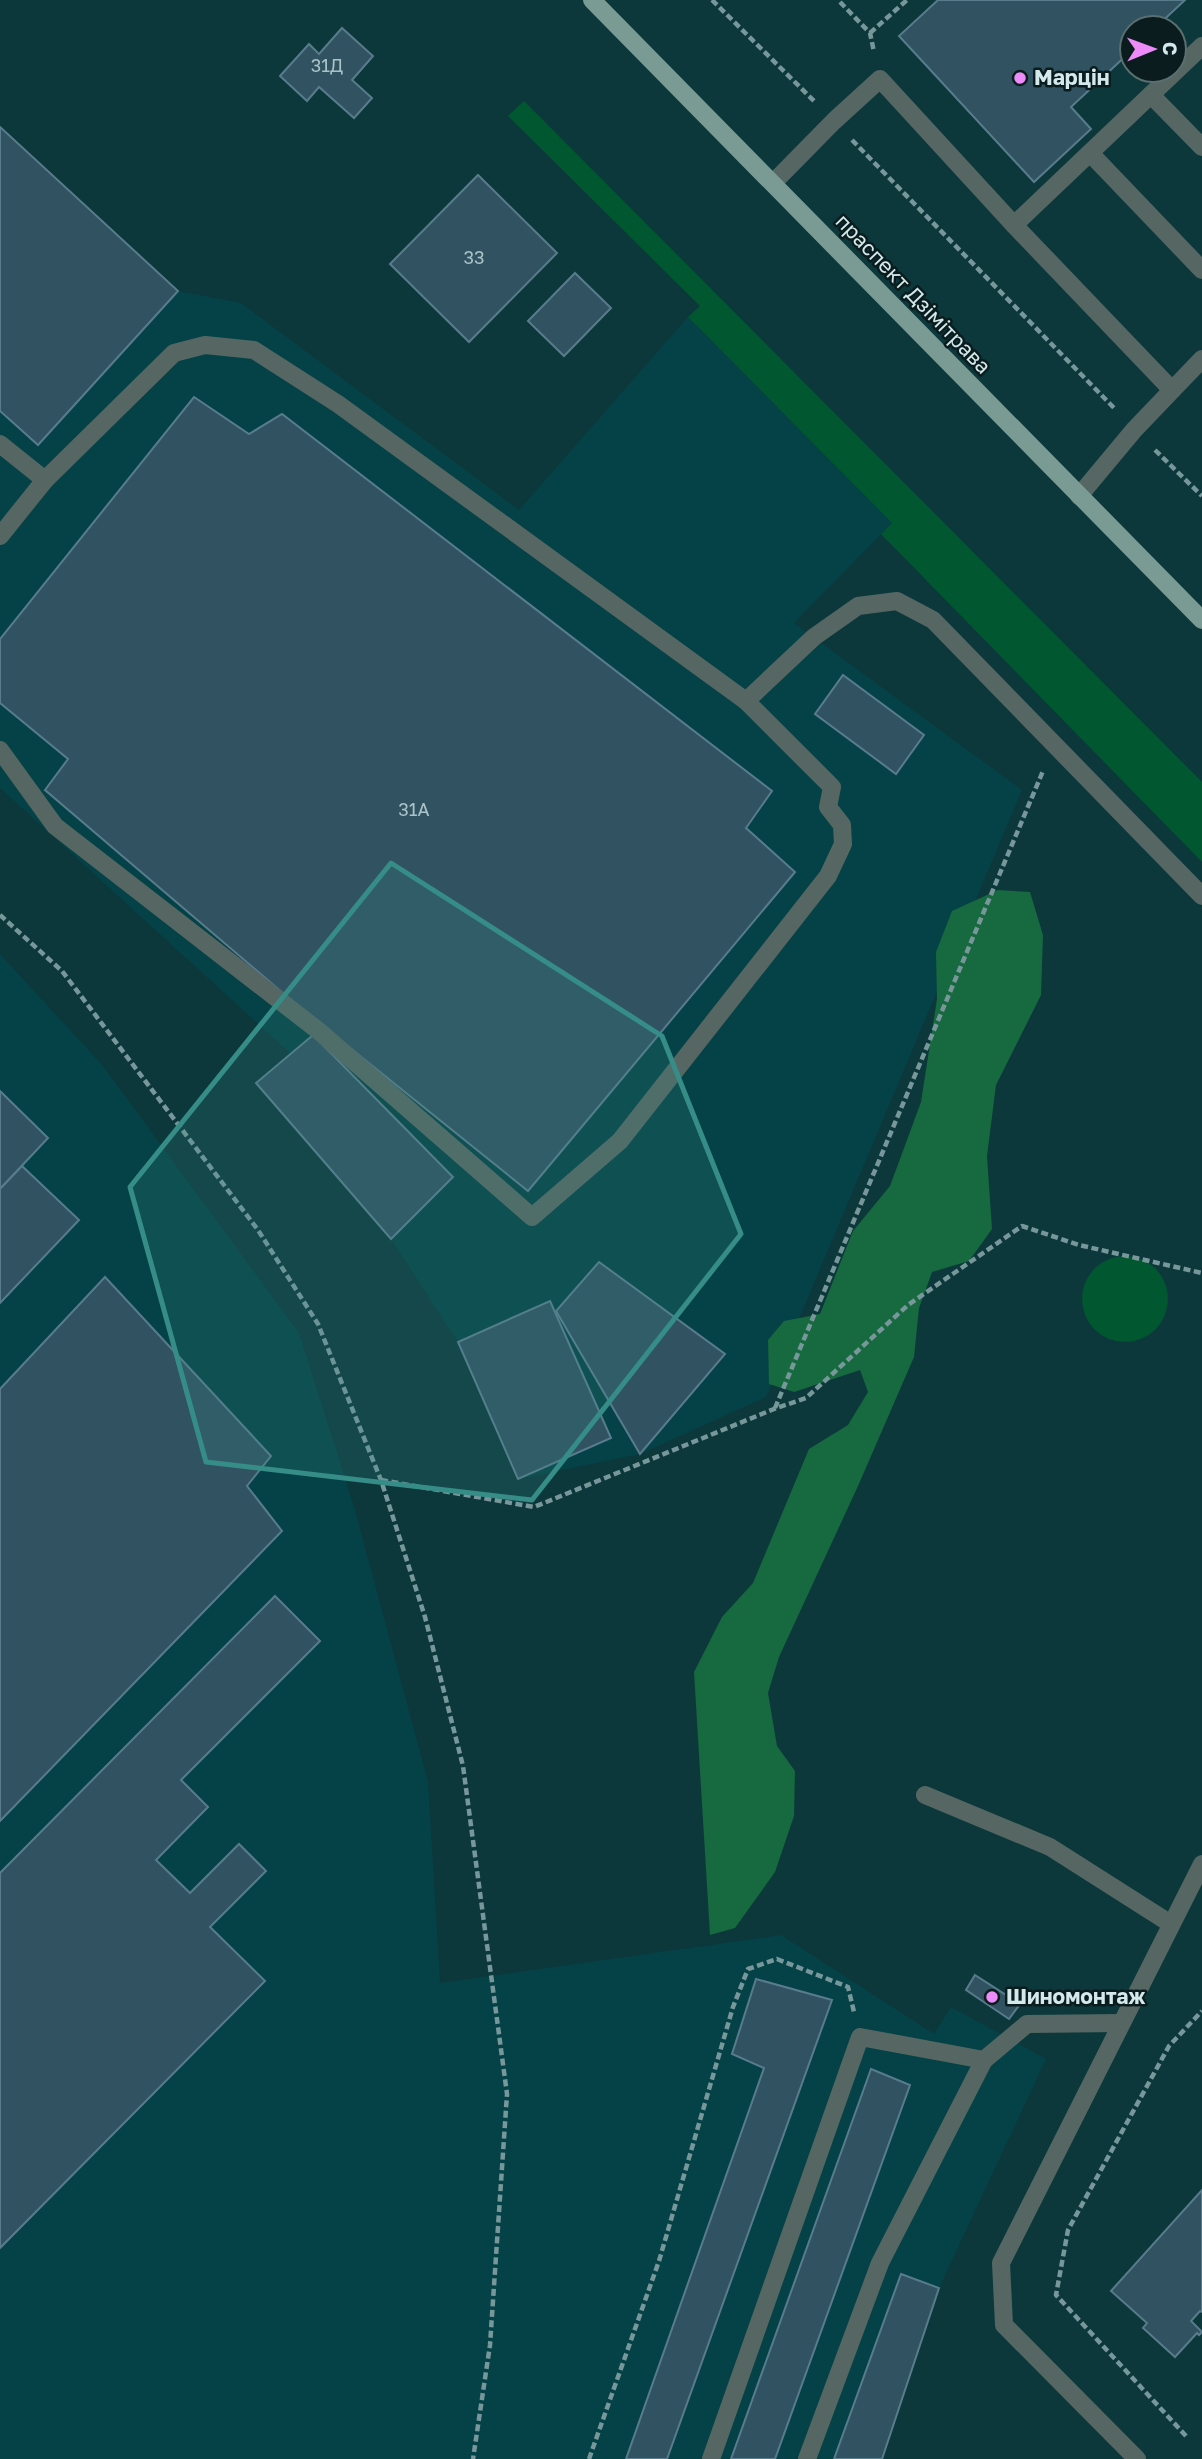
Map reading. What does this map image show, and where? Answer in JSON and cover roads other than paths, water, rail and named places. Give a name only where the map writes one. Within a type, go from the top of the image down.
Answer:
[{"type":"main road","name":"праспект Дзімітрава","points":[[592,0],[1202,620]]},
{"type":"street","points":[[1014,225],[1202,46]]},
{"type":"street","points":[[773,183],[880,79],[1014,225],[1171,389]]},
{"type":"street","points":[[1151,95],[1202,147]]},
{"type":"street","points":[[1090,153],[1202,270]]},
{"type":"street","points":[[0,536],[45,480],[174,354],[205,345],[254,350],[338,404],[746,701],[832,787],[828,807],[842,825],[843,844],[828,876],[620,1141],[532,1217],[320,1032],[55,826],[0,750]]},
{"type":"street","points":[[1079,496],[1171,389],[1202,359]]},
{"type":"street","points":[[0,444],[45,480]]},
{"type":"street","points":[[746,701],[814,637],[858,606],[897,601],[933,620],[1202,896]]},
{"type":"street","points":[[925,1795],[1050,1847],[1171,1924]]},
{"type":"street","points":[[1137,2459],[1004,2325],[1001,2263],[1202,1864]]},
{"type":"street","points":[[807,2459],[880,2263],[984,2060],[1027,2024],[1121,2023]]},
{"type":"street","points":[[711,2459],[860,2037],[984,2060]]},
{"type":"place","name":"Марцін","points":[[1020,78]]},
{"type":"place","name":"Шиномонтаж","points":[[992,1997]]}]
